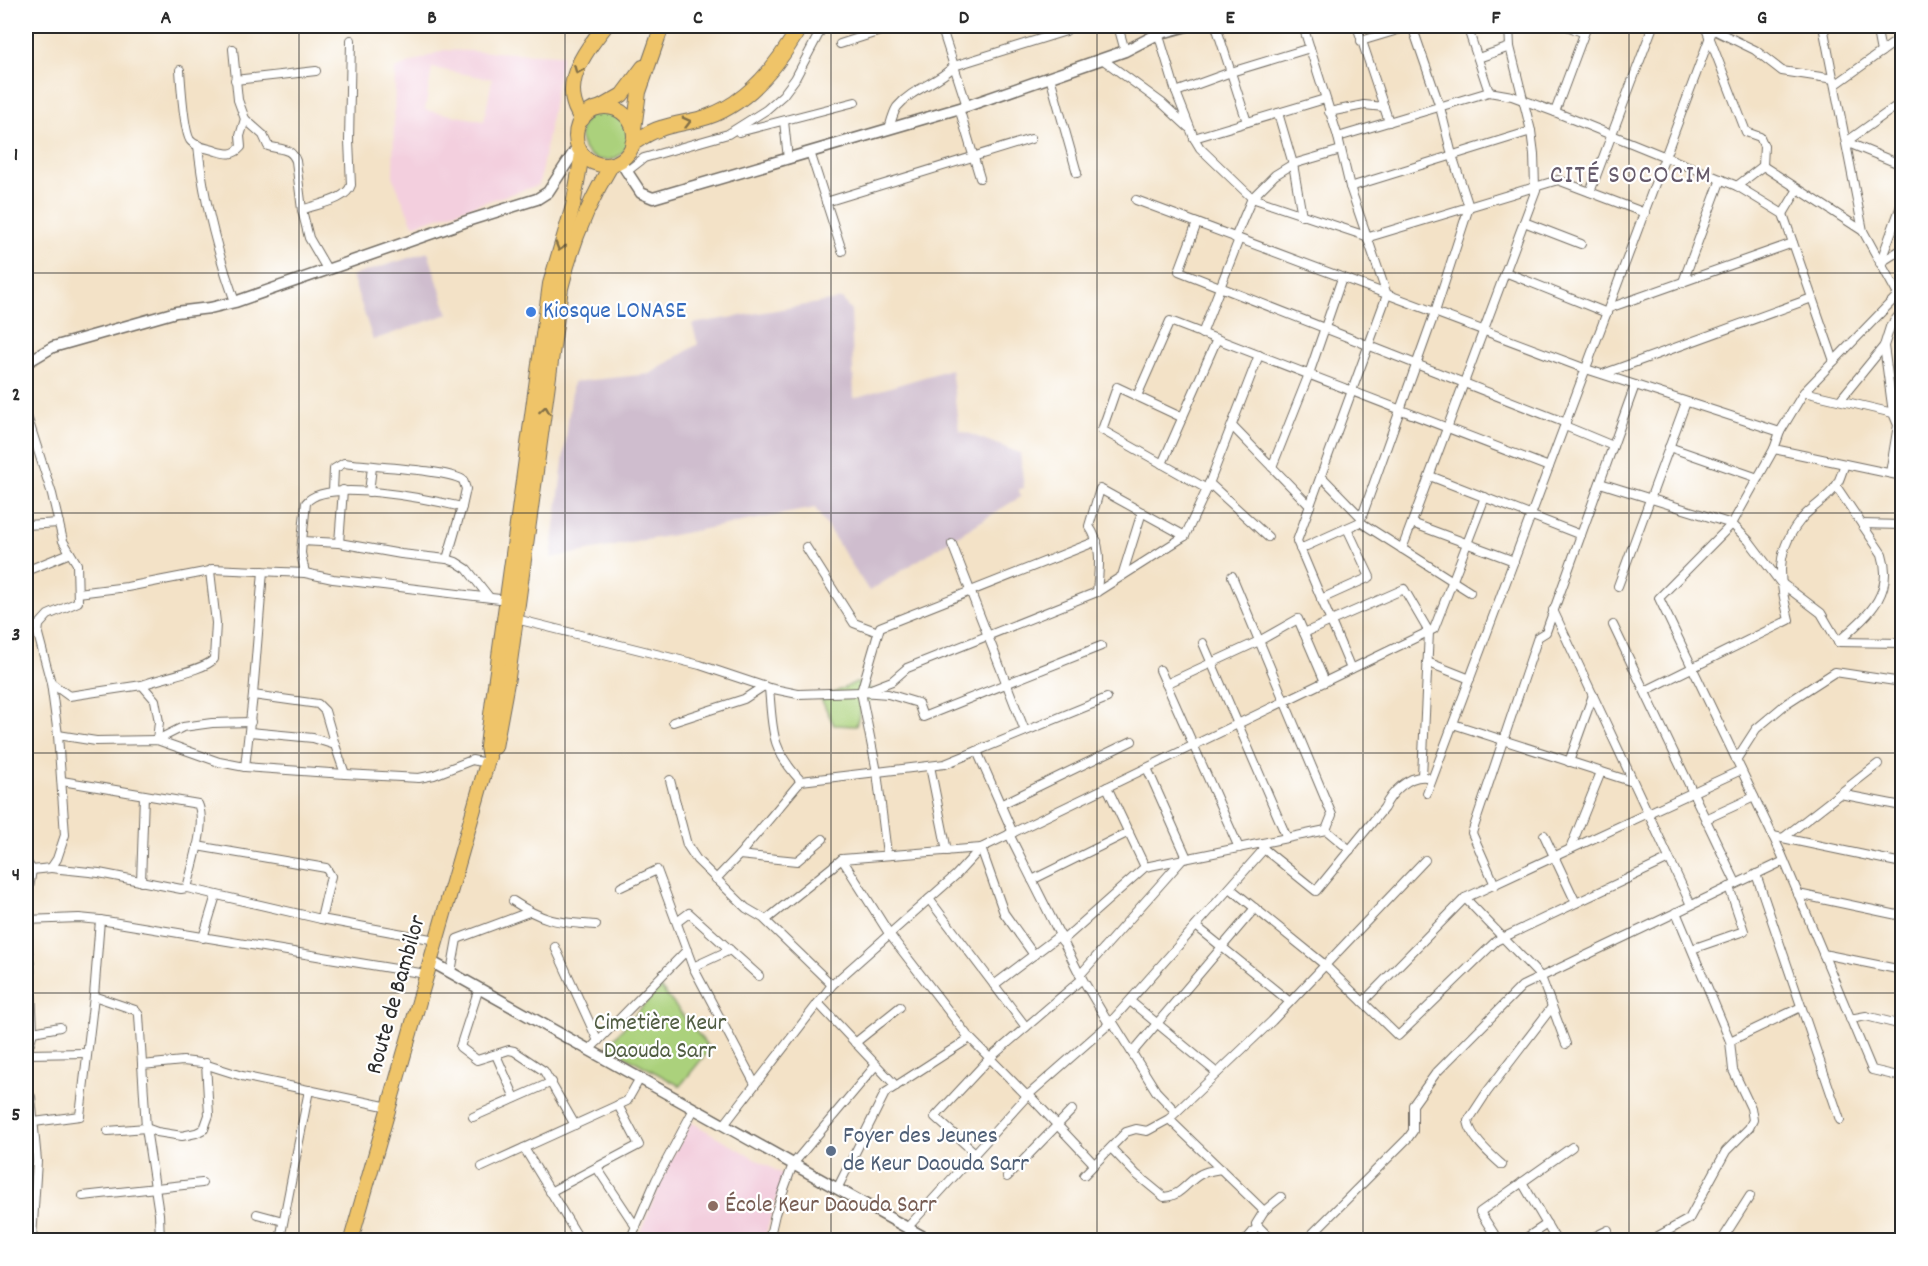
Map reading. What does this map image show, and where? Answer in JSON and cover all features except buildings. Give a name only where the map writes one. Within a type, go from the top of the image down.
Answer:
[{"type":"highway","points":[[582,119],[574,109],[572,97],[574,74],[589,47],[605,26]]},
{"type":"highway","points":[[634,137],[706,117],[735,103],[771,70],[801,26]]},
{"type":"main road","points":[[649,58],[622,95],[588,113],[578,128],[576,137],[580,150],[573,206],[550,284],[489,729],[487,747],[489,757],[494,748],[500,723],[516,619],[561,288],[574,241],[585,213],[626,156],[634,137],[636,101],[649,58],[662,26]]},
{"type":"main road","points":[[600,107],[620,111],[631,122],[634,137]]},
{"type":"main road","points":[[580,150],[594,162],[619,166]]},
{"type":"main road","name":"Route de Bambilor","points":[[351,1240],[487,763]]},
{"type":"street","points":[[728,134],[766,110],[783,95],[795,78],[823,26]]},
{"type":"street","points":[[840,44],[896,26]]},
{"type":"street","points":[[941,26],[954,66],[980,178]]},
{"type":"street","points":[[1118,26],[1125,51]]},
{"type":"street","points":[[855,102],[728,134],[619,166],[640,193],[653,198],[963,107],[1125,51],[1157,30],[1187,26]]},
{"type":"street","points":[[1216,26],[1247,122]]},
{"type":"street","points":[[1303,26],[1338,137],[1350,187],[1387,295],[1297,541],[1351,669]]},
{"type":"street","points":[[1357,26],[1389,122]]},
{"type":"street","points":[[1300,549],[1347,528],[1360,519],[1435,312],[1469,207],[1452,155],[1440,107],[1411,26],[1361,40]]},
{"type":"street","points":[[1467,26],[1489,92]]},
{"type":"street","points":[[1402,549],[1536,187],[1531,131],[1510,47],[1509,26]]},
{"type":"street","points":[[1555,112],[1585,29],[1567,26]]},
{"type":"street","points":[[1590,192],[1653,26]]},
{"type":"street","points":[[1705,26],[1746,132],[1760,137],[1764,146],[1763,166],[1737,186]]},
{"type":"street","points":[[1824,26],[1863,231],[1900,298],[1804,392],[1780,432],[1774,449],[1732,524],[1659,598],[1773,836],[1872,1070],[1902,1077]]},
{"type":"street","points":[[1876,26],[1881,52]]},
{"type":"street","points":[[1427,793],[1714,28],[1755,50],[1782,71],[1834,82],[1902,40]]},
{"type":"street","points":[[1157,30],[1176,92],[1200,148],[1252,198],[1369,237],[1558,180],[1645,213]]},
{"type":"street","points":[[889,129],[896,109],[912,93],[946,74],[954,66],[1066,31]]},
{"type":"street","points":[[302,210],[341,197],[349,191],[351,185],[349,141],[351,40]]},
{"type":"street","points":[[1478,58],[1510,47]]},
{"type":"street","points":[[1176,92],[1231,72],[1310,48]]},
{"type":"street","points":[[233,49],[238,100],[245,119],[263,135],[268,146],[288,150],[294,154],[302,210],[309,238],[327,269]]},
{"type":"street","points":[[1102,59],[1162,102],[1193,134]]},
{"type":"street","points":[[180,70],[190,140],[198,145],[229,154],[236,153],[241,147],[240,136],[245,119]]},
{"type":"street","points":[[235,80],[316,71]]},
{"type":"street","points":[[1050,77],[1077,173]]},
{"type":"street","points":[[1338,137],[1489,92],[1512,96],[1555,112],[1737,186],[1783,214],[1834,361]]},
{"type":"street","points":[[1193,134],[1247,122],[1325,99]]},
{"type":"street","points":[[1846,142],[1902,102]]},
{"type":"street","points":[[1329,112],[1364,105],[1384,107]]},
{"type":"street","points":[[1278,113],[1293,164],[1302,216]]},
{"type":"street","points":[[784,121],[788,159]]},
{"type":"street","points":[[1350,187],[1531,131]]},
{"type":"street","points":[[826,202],[1031,139]]},
{"type":"street","points":[[1846,142],[1902,165]]},
{"type":"street","points":[[198,145],[201,180],[224,270],[235,302]]},
{"type":"street","points":[[26,363],[53,347],[176,312],[235,302],[537,199],[548,192],[580,150]]},
{"type":"street","points":[[1203,334],[1252,198],[1275,175],[1293,164],[1341,150]]},
{"type":"street","points":[[810,152],[842,251]]},
{"type":"street","points":[[1763,166],[1863,231]]},
{"type":"street","points":[[1683,282],[1721,179]]},
{"type":"street","points":[[1783,214],[1798,189]]},
{"type":"street","points":[[1136,200],[1586,369],[1780,432]]},
{"type":"street","points":[[1880,263],[1902,203]]},
{"type":"street","points":[[1524,222],[1581,244]]},
{"type":"street","points":[[1197,223],[1179,271],[1464,383],[1613,446]]},
{"type":"street","points":[[1505,272],[1608,310],[1793,243]]},
{"type":"street","points":[[1880,263],[1902,249]]},
{"type":"street","points":[[1272,467],[1309,375],[1342,278]]},
{"type":"street","points":[[1602,374],[1812,298]]},
{"type":"street","points":[[1840,400],[1884,346],[1890,327],[1902,311]]},
{"type":"street","points":[[1137,396],[1170,321],[1549,467]]},
{"type":"street","points":[[1162,464],[1217,339]]},
{"type":"street","points":[[1884,346],[1893,413],[1900,425],[1890,473]]},
{"type":"street","points":[[861,692],[892,681],[907,668],[1097,592],[1185,536],[1208,486],[1259,356]]},
{"type":"street","points":[[1495,885],[1472,833],[1538,637],[1546,632],[1635,385]]},
{"type":"street","points":[[1183,418],[1118,387],[1102,430],[1162,464],[1208,486],[1268,537]]},
{"type":"street","points":[[1804,392],[1893,413],[1902,410]]},
{"type":"street","points":[[1618,586],[1686,402]]},
{"type":"street","points":[[26,413],[52,494],[63,541],[77,564],[78,593],[78,602],[48,615],[39,625],[26,628]]},
{"type":"street","points":[[1232,426],[1310,506]]},
{"type":"street","points":[[1669,447],[1758,478]]},
{"type":"street","points":[[1774,449],[1902,476]]},
{"type":"street","points":[[333,491],[334,469],[344,463],[459,477],[463,480],[466,489],[447,559]]},
{"type":"street","points":[[1645,691],[1789,620],[1780,582],[1785,543],[1805,515],[1836,486],[1845,464]]},
{"type":"street","points":[[369,492],[372,467]]},
{"type":"street","points":[[1321,476],[1360,519],[1470,592]]},
{"type":"street","points":[[1430,476],[1581,535]]},
{"type":"street","points":[[1600,483],[1732,524],[1749,541],[1780,582],[1821,613],[1838,642]]},
{"type":"street","points":[[1836,486],[1882,554],[1886,565],[1885,585],[1879,600],[1870,612],[1838,642]]},
{"type":"street","points":[[1097,592],[1100,559],[1097,541],[1089,526],[1100,489],[1185,536]]},
{"type":"street","points":[[339,543],[343,490]]},
{"type":"street","points":[[305,573],[301,553],[306,503],[319,493],[343,490],[369,492],[430,500],[462,507]]},
{"type":"street","points":[[724,1125],[832,985],[956,875],[981,848],[1434,630],[1485,497]]},
{"type":"street","points":[[1122,576],[1142,512]]},
{"type":"street","points":[[26,525],[59,523]]},
{"type":"street","points":[[1412,523],[1514,561]]},
{"type":"street","points":[[1862,524],[1902,525]]},
{"type":"street","points":[[1321,598],[1370,576],[1347,528]]},
{"type":"street","points":[[302,541],[339,543],[447,559],[467,569],[489,597]]},
{"type":"street","points":[[887,854],[877,772],[861,692],[880,627],[1097,541]]},
{"type":"street","points":[[952,544],[1025,731]]},
{"type":"street","points":[[806,547],[854,624],[878,632]]},
{"type":"street","points":[[26,571],[70,553]]},
{"type":"street","points":[[78,593],[127,587],[218,568],[305,573],[333,579],[508,600]]},
{"type":"street","points":[[51,683],[69,696],[142,685],[201,668],[210,663],[214,658],[216,623],[210,571]]},
{"type":"street","points":[[245,767],[251,722],[263,572]]},
{"type":"street","points":[[1232,576],[1332,815],[1326,830]]},
{"type":"street","points":[[1304,633],[1404,589],[1429,632],[1422,776]]},
{"type":"street","points":[[1553,610],[1691,905]]},
{"type":"street","points":[[516,619],[700,665],[766,687],[798,694],[861,692],[888,694],[918,703],[923,717],[1101,646]]},
{"type":"street","points":[[1166,684],[1259,641],[1298,619],[1325,682]]},
{"type":"street","points":[[39,625],[38,634],[51,683],[58,735],[65,835],[57,859],[51,868]]},
{"type":"street","points":[[1613,625],[1706,819],[1733,885],[1744,931],[1692,949]]},
{"type":"street","points":[[1838,642],[1902,643]]},
{"type":"street","points":[[1203,643],[1287,838]]},
{"type":"street","points":[[1427,662],[1470,679]]},
{"type":"street","points":[[1160,670],[1239,848]]},
{"type":"street","points":[[1736,760],[1756,729],[1787,704],[1835,672],[1902,682]]},
{"type":"street","points":[[142,685],[155,700],[159,722],[157,740]]},
{"type":"street","points":[[673,722],[744,699],[766,687]]},
{"type":"street","points":[[766,687],[775,743],[788,766],[801,781]]},
{"type":"street","points":[[253,695],[318,704],[325,711],[345,774]]},
{"type":"street","points":[[1569,762],[1593,695]]},
{"type":"street","points":[[716,879],[801,781],[945,764],[1107,698]]},
{"type":"street","points":[[157,740],[183,727],[212,723],[251,722]]},
{"type":"street","points":[[1453,724],[1634,782]]},
{"type":"street","points":[[250,732],[313,738],[335,745]]},
{"type":"street","points":[[58,735],[96,741],[157,740],[219,762],[245,767],[345,774],[419,778],[434,775],[472,760],[487,763]]},
{"type":"street","points":[[1000,805],[1132,741]]},
{"type":"street","points":[[977,751],[1032,880],[1081,977],[1155,1090],[1176,1112]]},
{"type":"street","points":[[1783,838],[1878,764]]},
{"type":"street","points":[[930,766],[947,851]]},
{"type":"street","points":[[1146,768],[1184,859]]},
{"type":"street","points":[[1363,1002],[1465,898],[1741,770]]},
{"type":"street","points":[[1570,849],[1601,772]]},
{"type":"street","points":[[1263,846],[1316,891],[1384,808],[1392,794],[1413,779],[1422,776],[1433,778]]},
{"type":"street","points":[[670,780],[687,845],[697,860],[746,908],[766,920],[832,985]]},
{"type":"street","points":[[62,781],[198,804],[201,816],[187,888]]},
{"type":"street","points":[[1107,787],[1145,867]]},
{"type":"street","points":[[1840,794],[1902,806]]},
{"type":"street","points":[[141,882],[144,795]]},
{"type":"street","points":[[1706,819],[1754,796]]},
{"type":"street","points":[[994,986],[1034,955],[1061,938],[1145,867],[1239,848],[1263,846],[1287,838],[1326,830]]},
{"type":"street","points":[[1326,830],[1350,850]]},
{"type":"street","points":[[1032,880],[1129,832]]},
{"type":"street","points":[[1544,835],[1576,903]]},
{"type":"street","points":[[1773,836],[1902,863]]},
{"type":"street","points":[[739,855],[797,861],[823,839]]},
{"type":"street","points":[[197,846],[326,868],[331,876],[321,919]]},
{"type":"street","points":[[907,1228],[1028,1095],[1110,1023],[1230,888],[1263,846]]},
{"type":"street","points":[[766,920],[842,859],[981,848]]},
{"type":"street","points":[[981,848],[1004,913],[1034,955]]},
{"type":"street","points":[[842,859],[890,935],[970,1038],[1094,1164]]},
{"type":"street","points":[[975,1153],[935,1117],[990,1058],[1081,977],[1184,859]]},
{"type":"street","points":[[1230,888],[1325,965],[1398,1036],[1496,941],[1670,859]]},
{"type":"street","points":[[1084,1175],[1125,1132],[1136,1129],[1148,1131],[1169,1119],[1290,1002],[1425,860]]},
{"type":"street","points":[[26,861],[32,870],[26,906]]},
{"type":"street","points":[[1306,1240],[1408,1138],[1413,1131],[1413,1106],[1436,1073],[1522,986],[1784,861]]},
{"type":"street","points":[[32,870],[51,868],[99,873],[181,889],[187,888],[321,919],[436,940]]},
{"type":"street","points":[[621,887],[657,870],[693,967],[755,1084]]},
{"type":"street","points":[[1756,874],[1840,1120]]},
{"type":"street","points":[[1798,894],[1902,916]]},
{"type":"street","points":[[203,938],[216,895]]},
{"type":"street","points":[[1465,898],[1541,977],[1566,1044]]},
{"type":"street","points":[[929,899],[1026,1027]]},
{"type":"street","points":[[513,902],[549,921],[596,924]]},
{"type":"street","points":[[1132,1053],[1255,908]]},
{"type":"street","points":[[451,972],[457,939],[529,912]]},
{"type":"street","points":[[1651,1240],[1689,1219],[1725,1151],[1749,1128],[1753,1120],[1751,1108],[1733,1070],[1730,1041],[1676,912]]},
{"type":"street","points":[[678,922],[689,913],[759,976]]},
{"type":"street","points":[[26,920],[79,918],[100,920],[203,938],[428,967],[451,972],[929,1240]]},
{"type":"street","points":[[34,1122],[80,1116],[100,920]]},
{"type":"street","points":[[1196,926],[1290,1002]]},
{"type":"street","points":[[26,936],[30,966],[33,1032],[27,1056],[87,1053]]},
{"type":"street","points":[[555,947],[598,1041]]},
{"type":"street","points":[[589,1050],[687,950]]},
{"type":"street","points":[[693,967],[730,950]]},
{"type":"street","points":[[1823,954],[1902,970]]},
{"type":"street","points":[[479,988],[460,1047],[477,1060],[504,1051],[514,1051],[544,1071],[575,1125]]},
{"type":"street","points":[[94,996],[138,1012],[146,1128],[156,1188],[160,1240]]},
{"type":"street","points":[[1130,1001],[1217,1073]]},
{"type":"street","points":[[818,1004],[896,1086]]},
{"type":"street","points":[[855,1043],[900,1007]]},
{"type":"street","points":[[1502,1165],[1469,1129],[1468,1121],[1487,1092],[1552,1007]]},
{"type":"street","points":[[1730,1041],[1801,1007]]},
{"type":"street","points":[[1850,1019],[1866,1016],[1902,1025]]},
{"type":"street","points":[[26,1021],[33,1032]]},
{"type":"street","points":[[33,1032],[60,1027]]},
{"type":"street","points":[[837,1189],[885,1093],[970,1038]]},
{"type":"street","points":[[496,1055],[514,1098]]},
{"type":"street","points":[[142,1065],[183,1061],[206,1063],[227,1072],[389,1107]]},
{"type":"street","points":[[108,1131],[146,1128],[182,1136],[204,1130],[209,1115],[206,1063]]},
{"type":"street","points":[[769,1240],[775,1214],[793,1164],[876,1065]]},
{"type":"street","points":[[482,1167],[627,1101],[640,1078]]},
{"type":"street","points":[[473,1117],[552,1082]]},
{"type":"street","points":[[26,1090],[32,1097],[38,1161],[29,1238],[44,1240]]},
{"type":"street","points":[[280,1239],[309,1090]]},
{"type":"street","points":[[550,1192],[639,1145],[618,1105]]},
{"type":"street","points":[[630,1240],[656,1180],[694,1108]]},
{"type":"street","points":[[1006,1177],[1072,1110]]},
{"type":"street","points":[[1169,1119],[1264,1211]]},
{"type":"street","points":[[1498,1240],[1480,1212],[1572,1147]]},
{"type":"street","points":[[524,1148],[580,1240]]},
{"type":"street","points":[[1111,1148],[1136,1174],[1164,1197],[1172,1197],[1202,1173],[1221,1169]]},
{"type":"street","points":[[597,1167],[636,1227]]},
{"type":"street","points":[[1522,1182],[1556,1240]]},
{"type":"street","points":[[83,1196],[202,1183]]},
{"type":"street","points":[[1722,1240],[1750,1196]]},
{"type":"street","points":[[1272,1240],[1256,1224],[1264,1211],[1281,1197]]},
{"type":"street","points":[[257,1214],[283,1221]]},
{"type":"street","points":[[1523,1240],[1547,1224]]},
{"type":"street","points":[[1246,1240],[1258,1226]]},
{"type":"street","points":[[1662,1240],[1670,1229]]},
{"type":"street","points":[[1588,1240],[1608,1230]]},
{"type":"shaded area","points":[[444,50],[562,55],[539,185],[413,225],[393,178],[395,69]],"holes":[[[432,68],[492,79],[484,121],[425,110]]]},
{"type":"shaded area","points":[[428,252],[448,314],[373,340],[352,276]]},
{"type":"shaded area","points":[[842,299],[851,311],[854,398],[951,369],[959,430],[1020,453],[1024,488],[1019,489],[1020,497],[869,591],[815,508],[551,558],[573,382],[650,374],[698,344],[692,324]]},
{"type":"shaded area","name":"École Keur Daouda Sarr","points":[[691,1122],[784,1175],[764,1240],[645,1240],[638,1237],[671,1159]]},
{"type":"green space","points":[[600,110],[610,110],[623,117],[630,130],[630,140],[623,153],[610,160],[600,160],[591,156],[584,149],[580,140],[580,130],[584,121],[591,114]]},
{"type":"green space","points":[[856,682],[870,688],[875,698],[862,705],[856,726],[834,725],[821,699]]},
{"type":"green space","name":"Cimetière Keur Daouda Sarr","points":[[660,987],[710,1049],[680,1086],[607,1046]]},
{"type":"place","name":"Kiosque LONASE","points":[[531,312]]},
{"type":"place","name":"Foyer des Jeunes de Keur Daouda Sarr","points":[[831,1151]]},
{"type":"place","name":"École Keur Daouda Sarr","points":[[713,1206]]},
{"type":"district","name":"CITÉ SOCOCIM","points":[[1631,176]]}]
